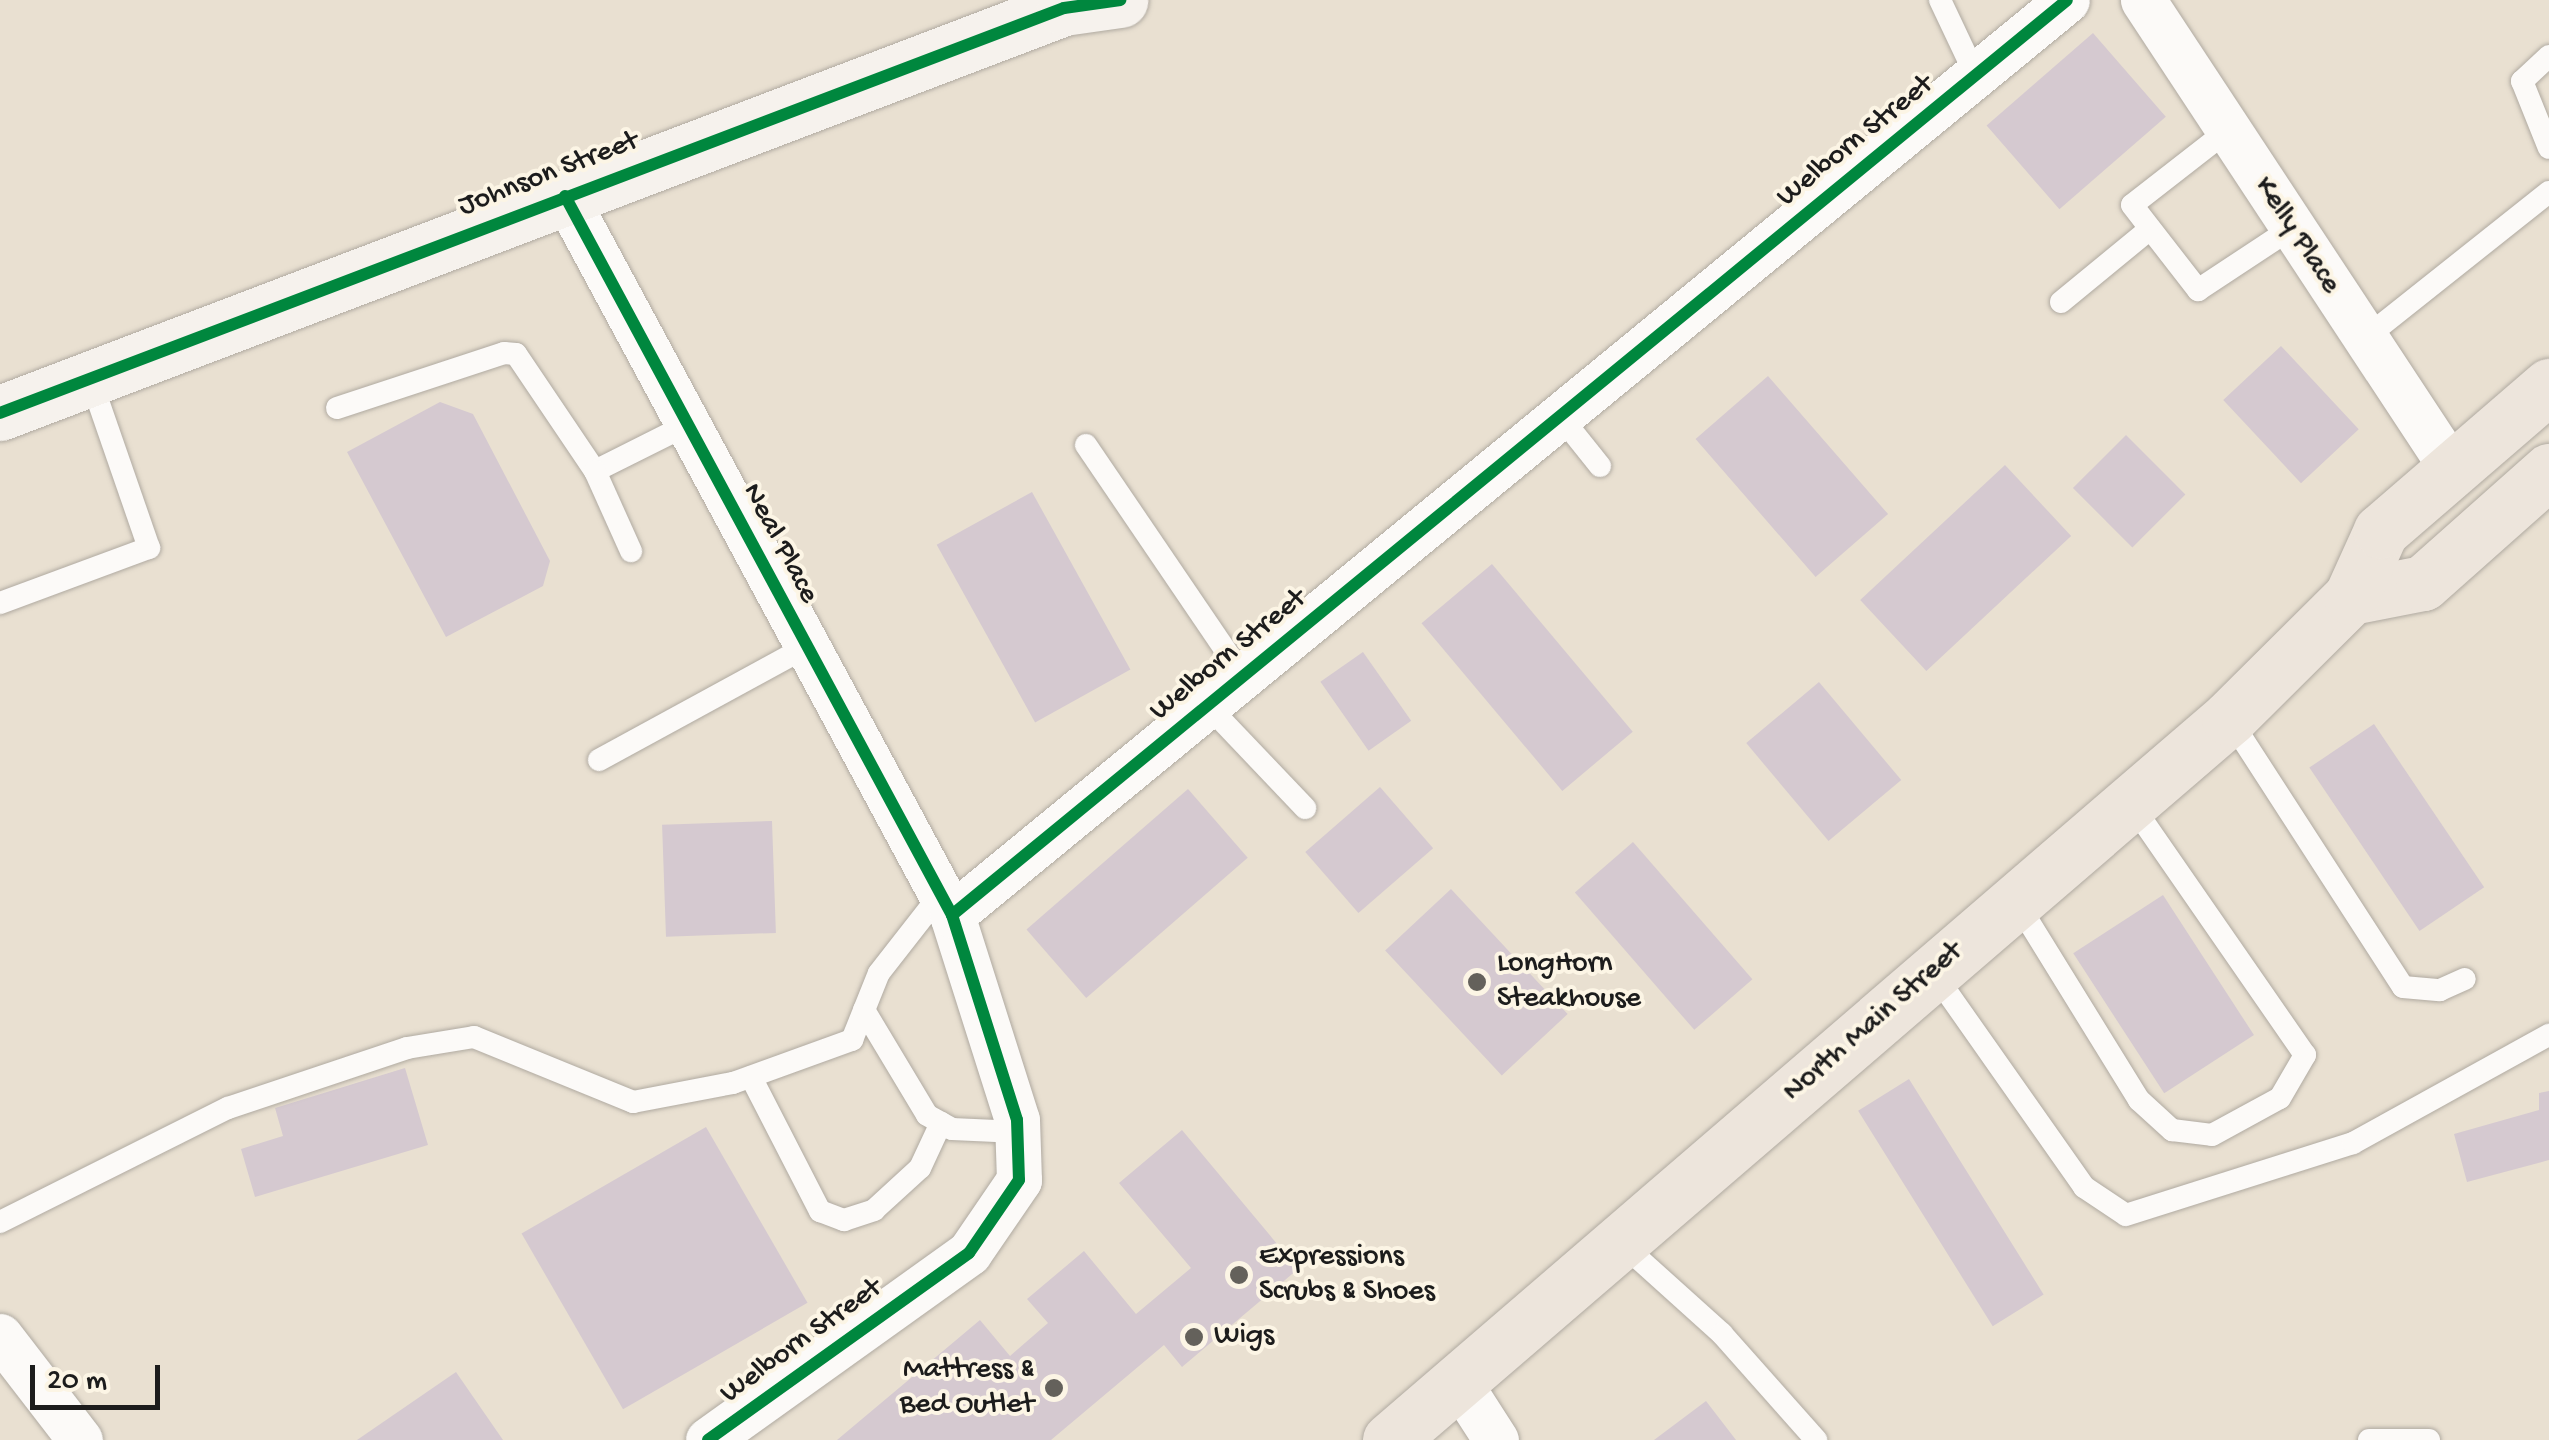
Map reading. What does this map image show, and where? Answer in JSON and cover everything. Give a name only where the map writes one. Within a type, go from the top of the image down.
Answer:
[{"type":"main road","name":"North Main Street","points":[[1390,1440],[2229,718],[2350,598],[2381,531],[2549,386]]},
{"type":"main road","points":[[2350,598],[2423,583],[2549,472]]},
{"type":"street","name":"Johnson Street","points":[[0,413],[1070,4],[1120,0]]},
{"type":"street","name":"Welborn Street","points":[[708,1440],[970,1253],[1019,1180],[1018,1132],[946,905],[1208,706],[2067,0]]},
{"type":"street","name":"Kelly Place","points":[[2144,0],[2452,469]]},
{"type":"street","name":"Neal Place","points":[[565,196],[946,905]]},
{"type":"street","points":[[0,1336],[80,1440]]},
{"type":"street","points":[[1458,1381],[1496,1440]]},
{"type":"lane","points":[[1940,0],[1976,76]]},
{"type":"lane","points":[[2549,56],[2522,81],[2549,148]]},
{"type":"lane","points":[[2228,131],[2132,206],[2198,290],[2292,228]]},
{"type":"lane","points":[[2364,339],[2549,192]]},
{"type":"lane","points":[[2061,302],[2150,228]]},
{"type":"lane","points":[[337,408],[516,354],[596,471],[631,552]]},
{"type":"lane","points":[[0,603],[149,548],[90,378]]},
{"type":"lane","points":[[1560,416],[1600,466]]},
{"type":"lane","points":[[596,471],[688,425]]},
{"type":"lane","points":[[1086,445],[1243,676]]},
{"type":"lane","points":[[599,760],[806,648]]},
{"type":"lane","points":[[1208,706],[1304,808]]},
{"type":"lane","points":[[2229,718],[2403,987],[2440,990],[2465,979]]},
{"type":"lane","points":[[2016,900],[2138,1100],[2172,1130],[2212,1135],[2280,1098],[2304,1055],[2130,802]]},
{"type":"lane","points":[[0,1222],[228,1108],[407,1048],[474,1037],[634,1102],[750,1077],[852,1040],[880,973],[946,905]]},
{"type":"lane","points":[[1933,972],[2084,1188],[2126,1215],[2353,1143],[2549,1036]]},
{"type":"lane","points":[[864,1010],[927,1115],[941,1123],[1018,1132]]},
{"type":"lane","points":[[750,1077],[820,1211],[844,1220],[874,1210],[920,1168],[941,1123]]},
{"type":"lane","points":[[1620,1242],[1722,1334],[1816,1440]]},
{"type":"lane","points":[[2369,1440],[2429,1440]]},
{"type":"building","points":[[2093,33],[2166,117],[2059,209],[1987,126]]},
{"type":"building","points":[[2281,346],[2359,429],[2301,483],[2223,400]]},
{"type":"building","points":[[1768,376],[1888,514],[1816,577],[1696,439]]},
{"type":"building","points":[[440,402],[473,414],[550,561],[543,586],[446,637],[347,452]]},
{"type":"building","points":[[2126,435],[2185,494],[2132,547],[2073,488]]},
{"type":"building","points":[[2005,465],[2071,536],[1926,671],[1860,600]]},
{"type":"building","points":[[1032,492],[1130,670],[1035,722],[937,545]]},
{"type":"building","points":[[1492,564],[1633,732],[1562,791],[1422,623]]},
{"type":"building","points":[[1363,652],[1411,721],[1369,751],[1320,682]]},
{"type":"building","points":[[1819,682],[1901,780],[1829,841],[1746,743]]},
{"type":"building","points":[[2374,724],[2484,887],[2419,931],[2309,768]]},
{"type":"building","points":[[1380,787],[1433,848],[1358,913],[1305,852]]},
{"type":"building","points":[[1188,789],[1248,858],[1086,998],[1026,929]]},
{"type":"building","points":[[772,821],[776,933],[666,937],[662,825]]},
{"type":"building","points":[[1633,842],[1752,979],[1694,1030],[1575,893]]},
{"type":"building","name":"LongHorn Steakhouse","points":[[1451,889],[1568,1014],[1502,1075],[1385,950]]},
{"type":"building","points":[[2163,895],[2254,1035],[2164,1093],[2073,953]]},
{"type":"building","points":[[405,1068],[428,1145],[255,1197],[241,1149],[283,1136],[275,1108]]},
{"type":"building","points":[[1909,1079],[2044,1294],[1993,1326],[1858,1111]]},
{"type":"building","points":[[2549,1091],[2549,1160],[2467,1182],[2454,1134],[2539,1110],[2539,1093]]},
{"type":"building","points":[[706,1127],[808,1303],[623,1409],[522,1234]]},
{"type":"building","points":[[1182,1130],[1298,1269],[1182,1367],[1164,1345],[1051,1440],[837,1440],[980,1320],[1010,1356],[1048,1323],[1027,1299],[1084,1251],[1136,1314],[1191,1268],[1119,1183]]},
{"type":"building","points":[[456,1372],[503,1440],[357,1440]]},
{"type":"building","points":[[1706,1401],[1736,1440],[1654,1440]]},
{"type":"cycle path","points":[[0,413],[1064,8],[1120,0]]},
{"type":"cycle path","points":[[952,915],[2067,0]]},
{"type":"cycle path","points":[[565,196],[952,915],[1017,1120],[1019,1180],[969,1253],[708,1440]]},
{"type":"place","name":"LongHorn Steakhouse","points":[[1477,982]]},
{"type":"place","name":"Expressions Scrubs & Shoes","points":[[1239,1275]]},
{"type":"place","name":"Wigs","points":[[1194,1337]]},
{"type":"place","name":"Mattress & Bed Outlet","points":[[1054,1388]]}]
